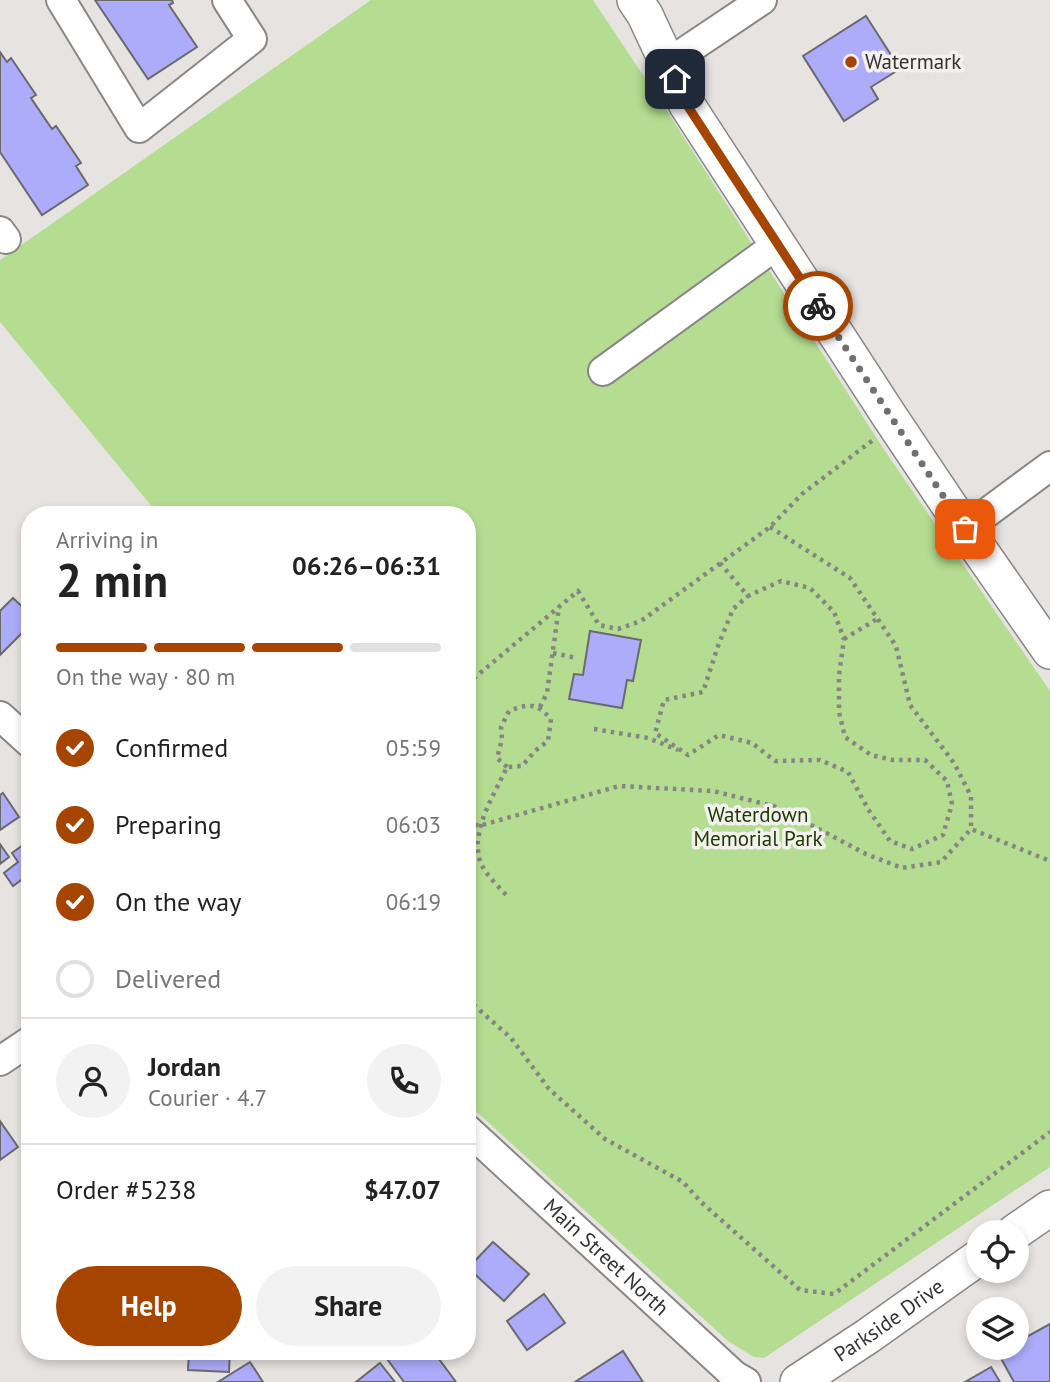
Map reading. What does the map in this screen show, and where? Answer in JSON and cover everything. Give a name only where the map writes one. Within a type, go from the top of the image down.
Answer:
[{"type":"main road","points":[[635,0],[645,15],[687,105],[965,529],[1050,651]]},
{"type":"main road","points":[[1029,1222],[1050,1208]]},
{"type":"main road","name":"Parkside Drive","points":[[798,1382],[966,1267]]},
{"type":"street","points":[[61,0],[139,128],[252,38],[227,0]]},
{"type":"street","points":[[668,62],[762,0]]},
{"type":"street","points":[[603,371],[778,244]]},
{"type":"street","points":[[965,529],[1050,467]]},
{"type":"street","points":[[0,716],[21,735]]},
{"type":"street","points":[[0,1061],[21,1047]]},
{"type":"street","name":"Main Street North","points":[[476,1141],[734,1375],[746,1382]]},
{"type":"path","points":[[476,676],[578,591],[598,625],[618,629],[641,621],[770,527],[802,494],[880,435]]},
{"type":"path","points":[[476,825],[620,786],[713,791],[777,807],[866,854],[902,868],[941,862],[971,829],[971,796],[954,763],[910,705],[896,646],[850,578],[770,527]]},
{"type":"path","points":[[720,563],[748,596]]},
{"type":"path","points":[[781,581],[810,588],[834,612],[844,639],[838,712],[845,737],[871,755],[893,760],[925,760],[947,781],[952,804],[943,835],[912,849],[890,841],[867,809],[848,772],[820,761],[775,761],[752,743],[719,735],[688,755],[655,733],[664,700],[703,692],[733,609],[748,596],[781,581]]},
{"type":"path","points":[[540,707],[547,692],[559,607]]},
{"type":"path","points":[[844,639],[877,619]]},
{"type":"path","points":[[552,653],[577,658]]},
{"type":"path","points":[[524,705],[540,707],[551,719],[548,741],[522,766],[507,767],[497,758],[502,739],[500,727],[509,710],[524,705]]},
{"type":"path","points":[[594,729],[648,738],[688,755]]},
{"type":"path","points":[[507,767],[479,826],[477,849],[483,869],[509,898]]},
{"type":"path","points":[[971,829],[1050,861]]},
{"type":"path","points":[[476,1007],[511,1038],[549,1089],[605,1139],[683,1182],[701,1202],[800,1290],[834,1294],[1050,1132]]},
{"type":"green space","name":"Waterdown Memorial Park","points":[[371,0],[593,0],[883,448],[1050,691],[1050,1167],[971,1220],[966,1220],[966,1223],[764,1358],[754,1357],[728,1341],[476,1111],[476,506],[151,506],[0,322],[0,260]]},
{"type":"building","points":[[95,0],[172,0],[173,3],[169,5],[197,47],[148,79]]},
{"type":"building","name":"Watermark","points":[[866,16],[900,69],[871,87],[878,99],[844,121],[803,56]]},
{"type":"building","points":[[0,52],[7,62],[11,58],[36,95],[31,98],[52,129],[56,126],[81,163],[76,166],[88,185],[42,215],[0,152]]},
{"type":"building","points":[[13,598],[21,606],[21,634],[0,655],[0,611]]},
{"type":"building","points":[[590,631],[641,640],[633,681],[627,680],[622,708],[569,699],[574,674],[583,675]]},
{"type":"building","points":[[3,793],[19,817],[0,830],[0,795]]},
{"type":"building","points":[[0,844],[9,857],[0,864]]},
{"type":"building","points":[[21,846],[21,880],[13,886],[4,873],[18,862],[12,853]]},
{"type":"building","points":[[0,1121],[18,1147],[0,1160]]},
{"type":"building","points":[[493,1242],[529,1274],[504,1301],[476,1275],[476,1260]]},
{"type":"building","points":[[544,1294],[565,1323],[527,1350],[507,1321]]},
{"type":"building","points":[[1050,1324],[1050,1382],[1014,1382],[1002,1360],[1029,1360],[1029,1335]]},
{"type":"building","points":[[623,1351],[643,1382],[575,1382]]},
{"type":"building","points":[[189,1360],[230,1360],[229,1372],[188,1370]]},
{"type":"building","points":[[388,1360],[440,1360],[456,1382],[404,1382]]},
{"type":"building","points":[[250,1362],[263,1382],[218,1382]]},
{"type":"building","points":[[380,1363],[395,1382],[356,1382]]},
{"type":"building","points":[[991,1367],[1000,1382],[965,1382]]},
{"type":"way so far","points":[[818,306],[965,529]]},
{"type":"place","name":"Watermark","points":[[851,62]]},
{"type":"route","points":[[675,79],[687,105],[818,306]]}]
